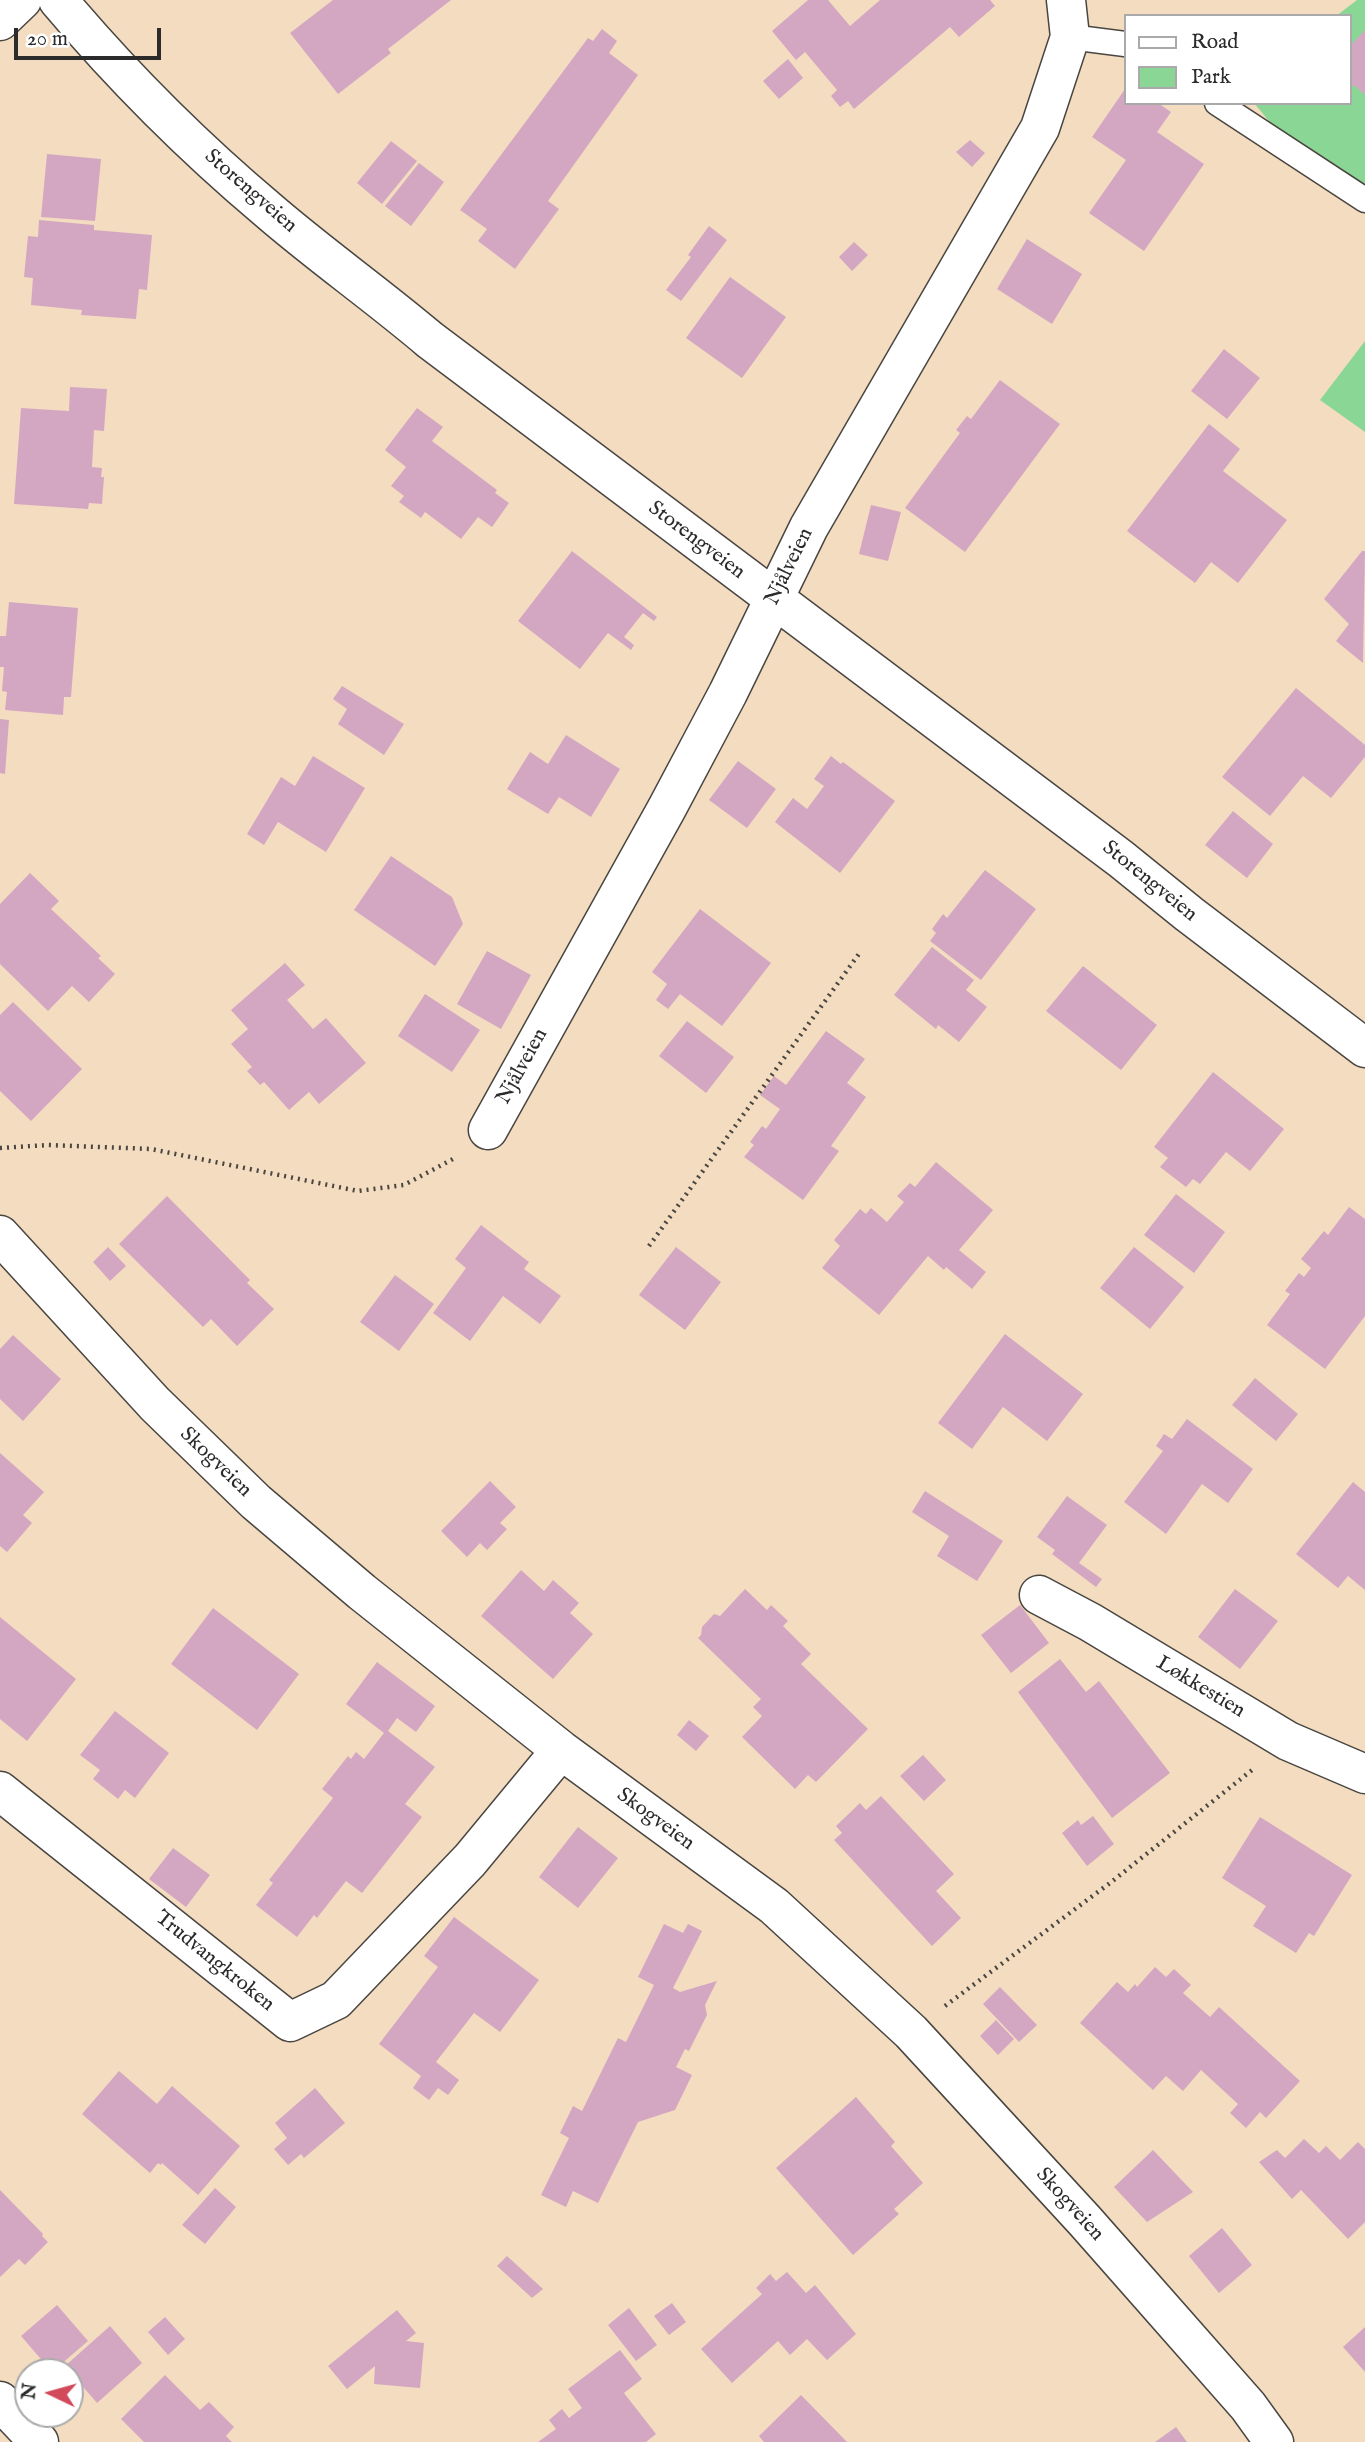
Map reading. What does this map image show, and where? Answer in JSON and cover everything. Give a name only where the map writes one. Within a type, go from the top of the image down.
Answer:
[{"type":"street","points":[[0,20],[22,0]]},
{"type":"street","name":"Storengveien","points":[[58,0],[105,56],[180,131],[269,211],[430,340],[1121,859],[1365,1048]]},
{"type":"street","name":"Njålveien","points":[[488,1130],[667,808],[728,693],[809,527],[1040,128],[1070,37],[1066,0]]},
{"type":"street","name":"Skogveien","points":[[0,1235],[155,1404],[256,1502],[362,1592],[561,1751],[774,1906],[911,2032],[1248,2406],[1274,2442]]},
{"type":"street","name":"Løkkestien","points":[[1039,1595],[1090,1622],[1288,1741],[1365,1774]]},
{"type":"street","name":"Trudvangkroken","points":[[0,1791],[290,2022],[336,2000],[470,1860],[561,1751]]},
{"type":"street","points":[[0,2401],[39,2442]]},
{"type":"lane","points":[[1070,37],[1124,44]]},
{"type":"lane","points":[[1220,105],[1365,201]]},
{"type":"path","points":[[649,1246],[861,951]]},
{"type":"path","points":[[0,1147],[48,1145],[151,1149],[358,1191],[404,1185],[454,1158],[488,1130]]},
{"type":"path","points":[[911,2032],[1110,1883],[1288,1741]]},
{"type":"green space","points":[[1357,0],[1365,0],[1365,193],[1278,132],[1256,105],[1351,105],[1351,14],[1339,14]]},
{"type":"green space","points":[[1365,341],[1365,432],[1320,400]]},
{"type":"building","points":[[333,0],[451,0],[388,49],[391,53],[338,94],[290,33]]},
{"type":"building","points":[[808,0],[828,0],[850,26],[880,0],[990,0],[995,6],[959,37],[950,27],[854,109],[848,101],[840,107],[831,96],[837,90],[805,52],[796,60],[772,31]]},
{"type":"building","points":[[602,29],[617,41],[609,53],[638,75],[548,201],[559,209],[515,269],[478,241],[487,229],[460,210],[588,38],[593,41]]},
{"type":"building","points":[[1365,30],[1365,95],[1354,85],[1351,88],[1351,45]]},
{"type":"building","points":[[788,59],[803,78],[779,99],[763,81]]},
{"type":"building","points":[[1124,90],[1124,105],[1161,105],[1171,112],[1157,132],[1204,164],[1144,251],[1089,213],[1126,160],[1092,137]]},
{"type":"building","points":[[970,140],[985,153],[972,167],[956,152]]},
{"type":"building","points":[[391,141],[417,161],[382,204],[357,183]]},
{"type":"building","points":[[47,154],[101,159],[95,221],[41,217]]},
{"type":"building","points":[[419,163],[444,182],[411,226],[385,206]]},
{"type":"building","points":[[39,220],[94,225],[94,230],[152,235],[147,290],[139,289],[136,319],[81,315],[82,310],[31,305],[33,278],[24,277],[28,236],[38,237]]},
{"type":"building","points":[[709,226],[727,240],[681,301],[666,290],[691,257],[688,255]]},
{"type":"building","points":[[1027,239],[1082,274],[1052,324],[997,289]]},
{"type":"building","points":[[854,242],[868,255],[852,271],[839,257]]},
{"type":"building","points":[[730,277],[786,317],[742,378],[686,338]]},
{"type":"building","points":[[1224,349],[1260,378],[1227,419],[1191,391]]},
{"type":"building","points":[[1000,380],[1060,424],[965,552],[905,508],[960,433],[956,430],[967,416],[971,419]]},
{"type":"building","points":[[70,387],[107,389],[104,431],[94,430],[92,467],[102,468],[102,504],[89,503],[88,509],[14,504],[21,408],[69,411]]},
{"type":"building","points":[[417,408],[443,427],[432,441],[497,490],[495,493],[509,503],[492,527],[478,517],[461,539],[425,512],[421,518],[399,502],[404,496],[391,486],[406,467],[385,450]]},
{"type":"building","points":[[1209,424],[1240,449],[1223,471],[1287,520],[1238,583],[1211,562],[1195,583],[1127,531]]},
{"type":"building","points":[[871,505],[901,512],[888,561],[859,554]]},
{"type":"building","points":[[572,551],[657,617],[654,621],[643,613],[624,637],[634,645],[631,650],[608,633],[580,669],[518,621]]},
{"type":"building","points":[[1362,551],[1365,551],[1363,663],[1336,641],[1349,624],[1324,599]]},
{"type":"building","points":[[9,602],[78,608],[71,697],[64,697],[63,715],[5,710],[7,692],[2,691],[4,667],[0,667],[0,636],[6,636]]},
{"type":"building","points":[[342,686],[404,724],[384,755],[338,724],[347,709],[333,699]]},
{"type":"building","points":[[1296,688],[1365,745],[1365,757],[1331,798],[1303,776],[1270,816],[1222,777]]},
{"type":"building","points":[[0,719],[9,720],[5,774],[0,773]]},
{"type":"building","points":[[566,735],[620,769],[591,817],[559,797],[548,814],[507,789],[530,752],[548,764]]},
{"type":"building","points":[[313,756],[365,788],[326,852],[278,822],[264,845],[247,834],[281,777],[295,786]]},
{"type":"building","points":[[831,756],[895,801],[840,873],[775,822],[793,798],[807,809],[824,786],[814,779]]},
{"type":"building","points":[[738,761],[776,789],[747,828],[709,800]]},
{"type":"building","points":[[1233,811],[1273,844],[1247,878],[1205,845]]},
{"type":"building","points":[[391,856],[452,897],[463,924],[435,966],[354,910]]},
{"type":"building","points":[[985,870],[1036,909],[981,980],[930,941],[936,933],[932,929],[943,914],[947,918]]},
{"type":"building","points":[[30,873],[59,901],[51,909],[101,956],[98,958],[115,974],[89,1002],[72,986],[48,1011],[0,964],[0,904]]},
{"type":"building","points":[[700,909],[771,963],[722,1026],[680,994],[668,1009],[656,1000],[667,984],[652,972]]},
{"type":"building","points":[[932,947],[974,980],[966,990],[987,1007],[959,1042],[938,1025],[936,1029],[894,995]]},
{"type":"building","points":[[487,951],[531,975],[501,1029],[457,1004]]},
{"type":"building","points":[[285,963],[305,985],[287,1000],[313,1029],[326,1018],[366,1063],[319,1104],[309,1092],[289,1110],[264,1082],[260,1085],[247,1071],[252,1067],[231,1044],[248,1029],[231,1010]]},
{"type":"building","points":[[1083,966],[1157,1025],[1121,1070],[1046,1011]]},
{"type":"building","points":[[425,994],[480,1030],[452,1072],[398,1036]]},
{"type":"building","points":[[13,1002],[82,1069],[31,1121],[0,1091],[0,1015]]},
{"type":"building","points":[[687,1021],[734,1057],[706,1093],[659,1056]]},
{"type":"building","points":[[826,1031],[865,1059],[847,1083],[866,1097],[831,1146],[839,1151],[803,1200],[744,1157],[754,1145],[750,1142],[762,1126],[766,1129],[780,1109],[760,1095],[774,1076],[786,1085]]},
{"type":"building","points":[[1213,1072],[1284,1129],[1250,1171],[1226,1152],[1200,1184],[1193,1179],[1186,1187],[1160,1167],[1168,1158],[1154,1147]]},
{"type":"building","points":[[936,1162],[993,1210],[959,1250],[986,1272],[972,1289],[928,1256],[879,1315],[822,1268],[840,1246],[834,1240],[860,1209],[866,1214],[871,1208],[887,1222],[904,1202],[897,1196],[910,1183],[915,1187]]},
{"type":"building","points":[[1176,1194],[1225,1232],[1194,1273],[1144,1235]]},
{"type":"building","points":[[167,1196],[250,1280],[247,1283],[274,1309],[237,1346],[211,1319],[203,1327],[119,1244]]},
{"type":"building","points":[[1349,1207],[1365,1219],[1365,1316],[1325,1369],[1267,1325],[1290,1294],[1285,1291],[1299,1273],[1304,1277],[1311,1268],[1301,1259],[1324,1231],[1328,1235]]},
{"type":"building","points":[[481,1225],[529,1262],[524,1269],[561,1296],[540,1324],[503,1296],[470,1341],[433,1313],[466,1268],[455,1259]]},
{"type":"building","points":[[108,1247],[126,1266],[110,1281],[93,1262]]},
{"type":"building","points":[[676,1247],[721,1282],[685,1330],[639,1295]]},
{"type":"building","points":[[1134,1247],[1184,1287],[1150,1329],[1100,1288]]},
{"type":"building","points":[[395,1275],[434,1304],[399,1351],[360,1322]]},
{"type":"building","points":[[1005,1334],[1083,1394],[1047,1441],[1003,1407],[972,1449],[938,1423]]},
{"type":"building","points":[[13,1335],[61,1379],[23,1421],[0,1399],[0,1349]]},
{"type":"building","points":[[1255,1378],[1298,1414],[1276,1441],[1232,1405]]},
{"type":"building","points":[[1187,1419],[1253,1469],[1228,1503],[1202,1484],[1166,1534],[1124,1502],[1163,1451],[1156,1446],[1164,1434],[1172,1439]]},
{"type":"building","points":[[0,1453],[44,1492],[23,1515],[32,1523],[7,1552],[0,1546]]},
{"type":"building","points":[[490,1481],[516,1507],[500,1523],[507,1529],[487,1550],[480,1543],[467,1557],[441,1531]]},
{"type":"building","points":[[1353,1482],[1365,1492],[1365,1590],[1348,1576],[1338,1588],[1296,1554]]},
{"type":"building","points":[[925,1491],[1003,1541],[977,1581],[937,1556],[949,1536],[912,1512]]},
{"type":"building","points":[[1067,1496],[1107,1525],[1079,1563],[1102,1579],[1096,1587],[1052,1554],[1055,1550],[1037,1537]]},
{"type":"building","points":[[521,1570],[544,1591],[553,1580],[579,1603],[570,1613],[593,1634],[553,1679],[481,1616]]},
{"type":"building","points":[[745,1589],[767,1610],[771,1605],[788,1621],[783,1626],[811,1654],[801,1664],[868,1729],[816,1782],[808,1775],[795,1789],[742,1737],[762,1716],[753,1707],[761,1699],[698,1638],[702,1627],[714,1614],[720,1616]]},
{"type":"building","points":[[1235,1589],[1278,1621],[1240,1669],[1198,1637]]},
{"type":"building","points":[[1020,1605],[1049,1643],[1011,1673],[981,1635]]},
{"type":"building","points":[[213,1608],[299,1674],[257,1730],[171,1664]]},
{"type":"building","points":[[0,1617],[76,1679],[27,1741],[0,1719]]},
{"type":"building","points":[[1060,1659],[1086,1692],[1099,1681],[1170,1773],[1112,1818],[1018,1692]]},
{"type":"building","points":[[377,1662],[435,1706],[416,1732],[397,1718],[388,1731],[435,1767],[405,1804],[422,1817],[362,1893],[346,1881],[317,1918],[314,1915],[297,1937],[256,1905],[273,1883],[269,1880],[333,1798],[322,1789],[348,1756],[351,1759],[356,1752],[364,1759],[384,1733],[346,1704]]},
{"type":"building","points":[[115,1711],[169,1753],[135,1798],[125,1790],[118,1799],[93,1779],[100,1770],[80,1755]]},
{"type":"building","points":[[689,1720],[709,1736],[696,1751],[677,1735]]},
{"type":"building","points":[[923,1755],[946,1780],[924,1801],[900,1776]]},
{"type":"building","points":[[881,1796],[954,1874],[936,1891],[961,1918],[932,1946],[834,1840],[842,1833],[836,1826],[860,1803],[866,1810]]},
{"type":"building","points":[[1093,1816],[1114,1844],[1087,1866],[1062,1833],[1078,1820],[1081,1825]]},
{"type":"building","points":[[1260,1817],[1352,1875],[1314,1936],[1309,1933],[1296,1953],[1253,1926],[1266,1906],[1222,1878]]},
{"type":"building","points":[[578,1827],[618,1858],[578,1908],[539,1877]]},
{"type":"building","points":[[173,1848],[210,1875],[186,1907],[149,1879]]},
{"type":"building","points":[[454,1917],[539,1980],[500,2032],[474,2013],[436,2062],[459,2080],[448,2095],[438,2088],[429,2100],[413,2088],[421,2076],[379,2044],[438,1967],[424,1956]]},
{"type":"building","points":[[664,1924],[683,1933],[688,1924],[702,1931],[673,1988],[680,1992],[717,1981],[705,2005],[707,2015],[689,2051],[685,2049],[676,2067],[692,2075],[675,2110],[638,2122],[598,2203],[573,2191],[566,2207],[541,2195],[569,2138],[560,2133],[573,2106],[582,2111],[618,2038],[626,2042],[654,1985],[638,1977]]},
{"type":"building","points":[[1155,1967],[1166,1977],[1174,1969],[1191,1985],[1183,1993],[1210,2017],[1219,2007],[1300,2081],[1266,2118],[1260,2112],[1246,2128],[1230,2113],[1238,2104],[1201,2070],[1183,2091],[1166,2076],[1153,2090],[1080,2023],[1117,1982],[1128,1992],[1135,1984],[1137,1987]]},
{"type":"building","points":[[1000,1987],[1037,2025],[1019,2042],[983,2004]]},
{"type":"building","points":[[996,2020],[1014,2039],[998,2055],[980,2036]]},
{"type":"building","points":[[119,2071],[157,2104],[172,2086],[240,2146],[198,2195],[162,2163],[158,2163],[150,2173],[82,2114]]},
{"type":"building","points":[[315,2088],[345,2123],[304,2158],[301,2154],[288,2165],[274,2149],[287,2138],[275,2123]]},
{"type":"building","points":[[856,2097],[895,2142],[891,2146],[923,2183],[894,2209],[899,2214],[853,2255],[776,2168]]},
{"type":"building","points":[[1304,2139],[1319,2153],[1326,2146],[1340,2160],[1358,2142],[1365,2149],[1365,2222],[1348,2239],[1301,2190],[1292,2199],[1259,2162],[1277,2150],[1285,2158]]},
{"type":"building","points":[[1153,2150],[1193,2192],[1147,2222],[1114,2187]]},
{"type":"building","points":[[215,2188],[236,2207],[205,2244],[182,2225]]},
{"type":"building","points":[[0,2190],[48,2242],[25,2265],[19,2259],[0,2277]]},
{"type":"building","points":[[1222,2228],[1252,2265],[1219,2293],[1189,2256]]},
{"type":"building","points":[[507,2256],[543,2289],[532,2298],[497,2266]]},
{"type":"building","points":[[787,2272],[806,2293],[815,2285],[856,2334],[827,2360],[807,2339],[790,2355],[778,2341],[732,2383],[701,2349],[762,2294],[756,2288],[770,2274],[776,2281]]},
{"type":"building","points":[[672,2303],[686,2322],[669,2335],[654,2316]]},
{"type":"building","points":[[57,2305],[88,2341],[68,2358],[40,2358],[21,2336]]},
{"type":"building","points":[[629,2308],[657,2345],[636,2361],[608,2325]]},
{"type":"building","points":[[397,2310],[416,2333],[406,2341],[424,2343],[420,2388],[374,2384],[375,2366],[347,2389],[328,2366]]},
{"type":"building","points":[[165,2317],[185,2339],[168,2355],[148,2332]]},
{"type":"building","points":[[110,2326],[142,2363],[97,2403],[84,2388],[84,2358],[74,2358]]},
{"type":"building","points":[[1365,2327],[1365,2372],[1343,2347]]},
{"type":"building","points":[[620,2350],[642,2379],[624,2393],[656,2434],[646,2442],[538,2442],[556,2429],[549,2420],[562,2409],[569,2418],[582,2408],[568,2389]]},
{"type":"building","points":[[165,2375],[200,2410],[209,2402],[234,2427],[226,2436],[232,2442],[144,2442],[121,2419]]},
{"type":"building","points":[[801,2395],[847,2442],[764,2442],[759,2436]]},
{"type":"building","points":[[1176,2427],[1187,2442],[1155,2442]]}]
